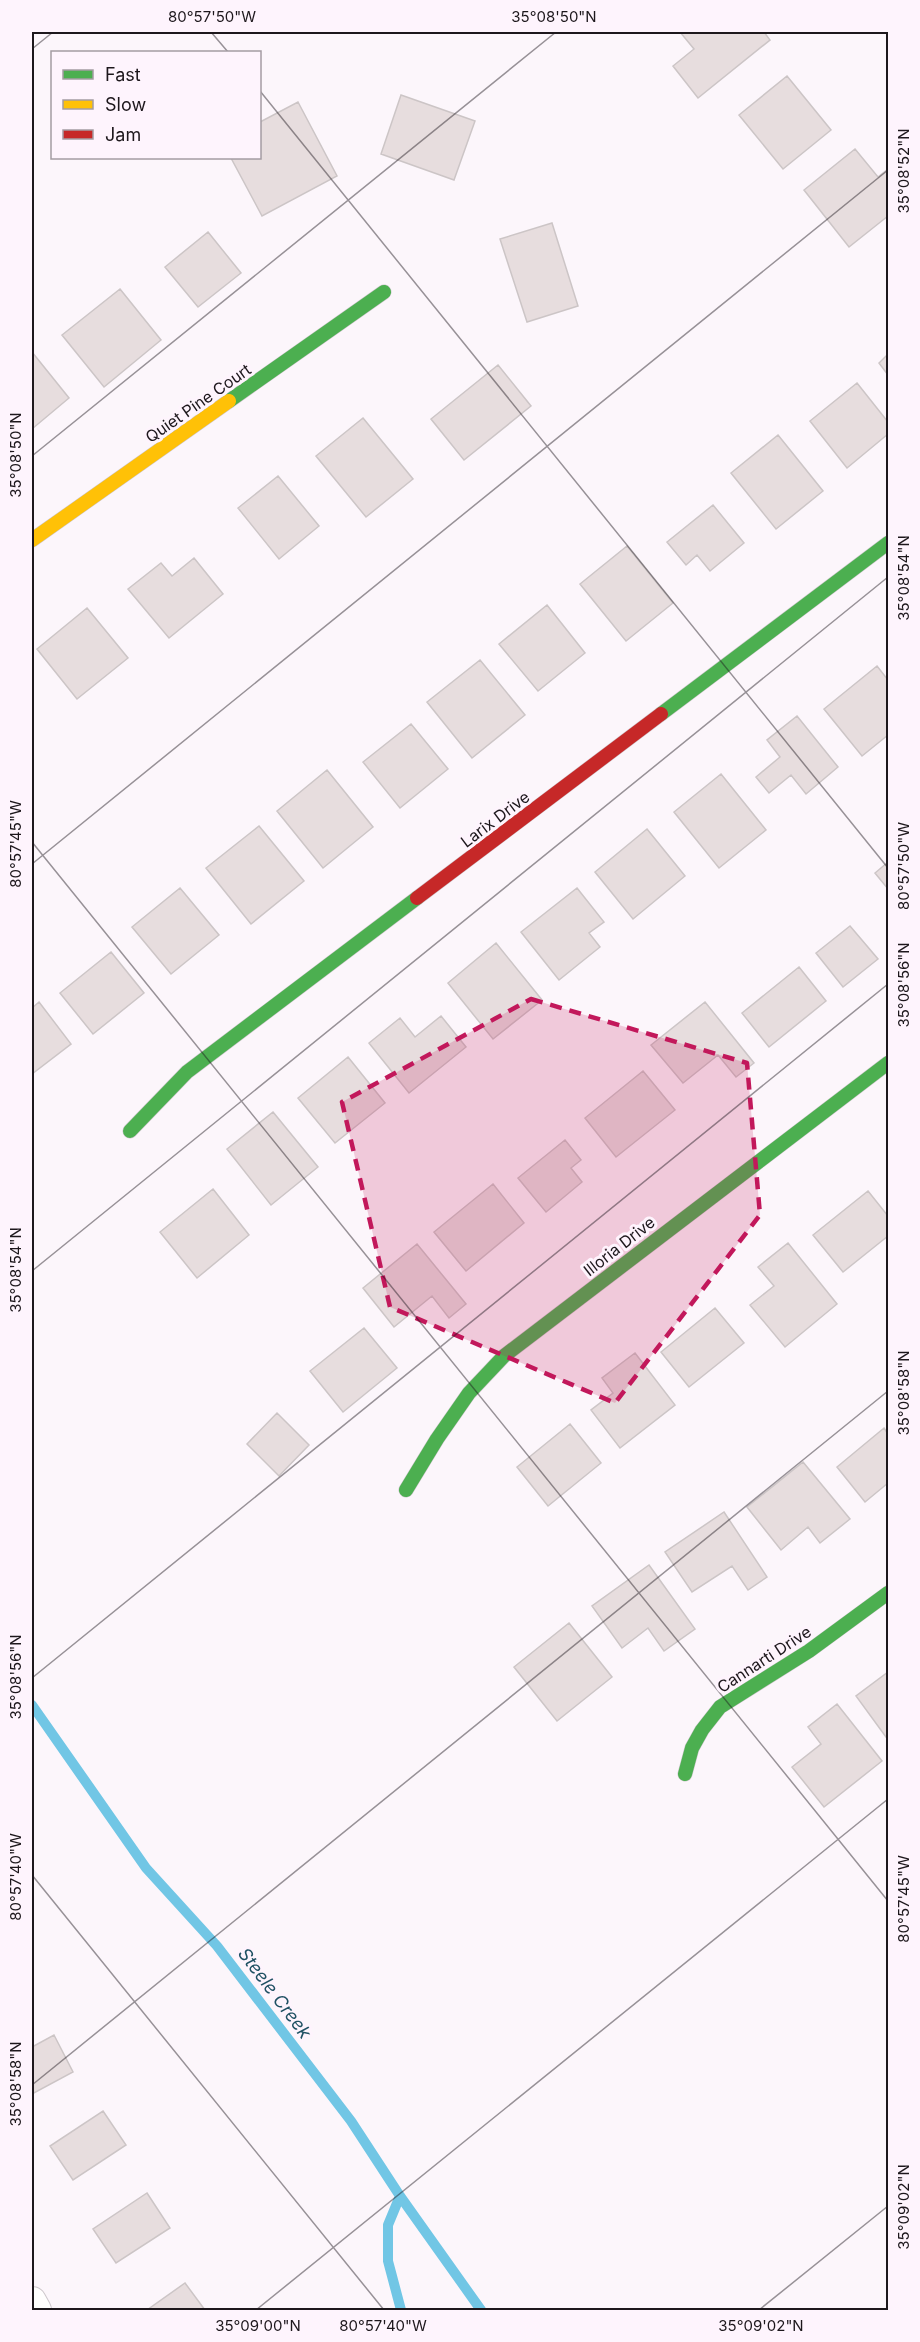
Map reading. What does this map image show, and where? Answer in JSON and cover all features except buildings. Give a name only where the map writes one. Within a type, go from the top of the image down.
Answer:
[{"type":"street","name":"Quiet Pine Court","points":[[32,540],[384,292]]},
{"type":"street","name":"Larix Drive","points":[[130,1131],[187,1072],[888,543]]},
{"type":"street","name":"Illoria Drive","points":[[406,1490],[469,1393],[504,1356],[888,1063]]},
{"type":"street","name":"Cannarti Drive","points":[[685,1774],[692,1748],[702,1730],[720,1707],[809,1651],[888,1593]]},
{"type":"street","points":[[32,2301],[37,2310]]},
{"type":"highlighted area","points":[[531,999],[747,1063],[760,1215],[615,1403],[390,1307],[342,1102]]},
{"type":"waterway","name":"Steele Creek","points":[[32,1705],[146,1868],[217,1946],[351,2121],[400,2196],[481,2310]]},
{"type":"waterway","points":[[400,2196],[388,2225],[388,2261],[401,2310]]},
{"type":"traffic: fast","points":[[229,401],[384,292]]},
{"type":"traffic: fast","points":[[661,714],[888,543]]},
{"type":"traffic: fast","points":[[130,1131],[187,1072],[417,898]]},
{"type":"traffic: fast","points":[[406,1490],[469,1393],[504,1356],[888,1063]]},
{"type":"traffic: fast","points":[[685,1774],[692,1748],[702,1730],[720,1707],[809,1651],[888,1593]]},
{"type":"traffic: slow","points":[[32,540],[229,401]]},
{"type":"traffic: jam","points":[[417,898],[661,714]]}]
